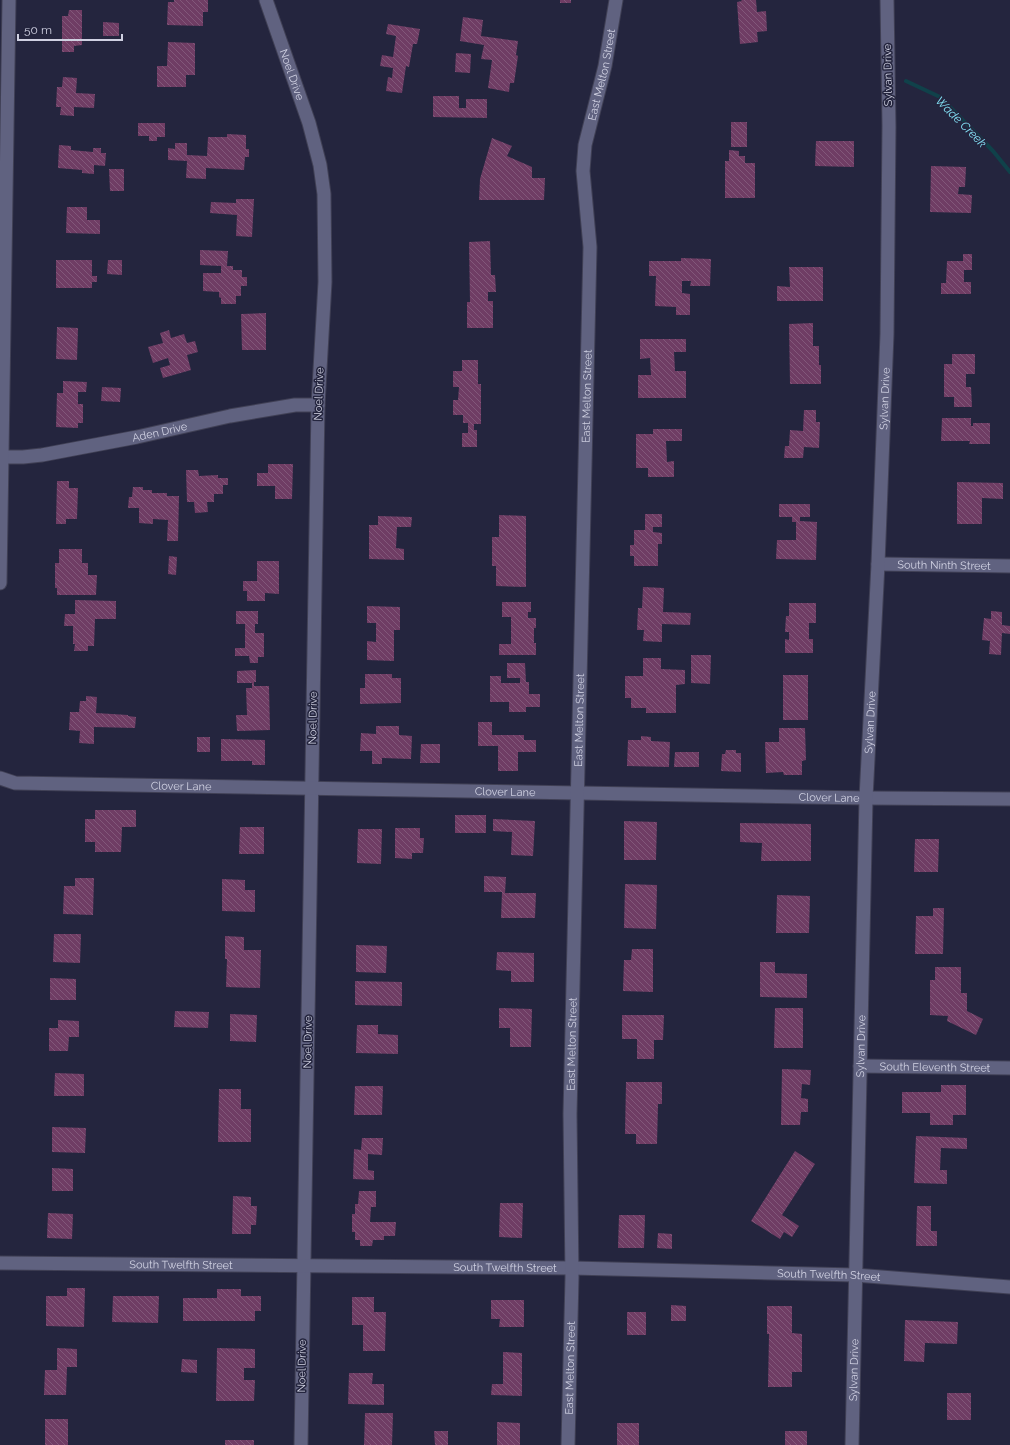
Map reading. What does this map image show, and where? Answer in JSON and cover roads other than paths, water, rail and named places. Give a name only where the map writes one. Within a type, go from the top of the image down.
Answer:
[{"type":"street","points":[[0,582],[1,399],[9,0]]},
{"type":"street","name":"Noel Drive","points":[[266,0],[309,124],[320,165],[324,194],[325,282],[318,405],[301,1445]]},
{"type":"street","name":"East Melton Street","points":[[568,1445],[572,1268],[570,1114],[590,251],[583,170],[588,128],[605,66],[616,0]]},
{"type":"street","name":"Sylvan Drive","points":[[852,1445],[866,798],[878,564],[887,334],[889,126],[888,0]]},
{"type":"street","name":"Aden Drive","points":[[1,457],[42,455],[137,437],[230,416],[295,405],[318,405]]},
{"type":"street","name":"South Ninth Street","points":[[878,564],[1010,566]]},
{"type":"street","name":"Clover Lane","points":[[0,778],[15,783],[312,787],[866,798],[1010,799]]},
{"type":"street","name":"South Eleventh Street","points":[[860,1066],[1010,1068]]},
{"type":"street","name":"South Twelfth Street","points":[[0,1263],[572,1268],[855,1275],[1010,1287]]},
{"type":"waterway","name":"Wade Creek","points":[[906,81],[940,97],[993,151],[1010,172]]}]
